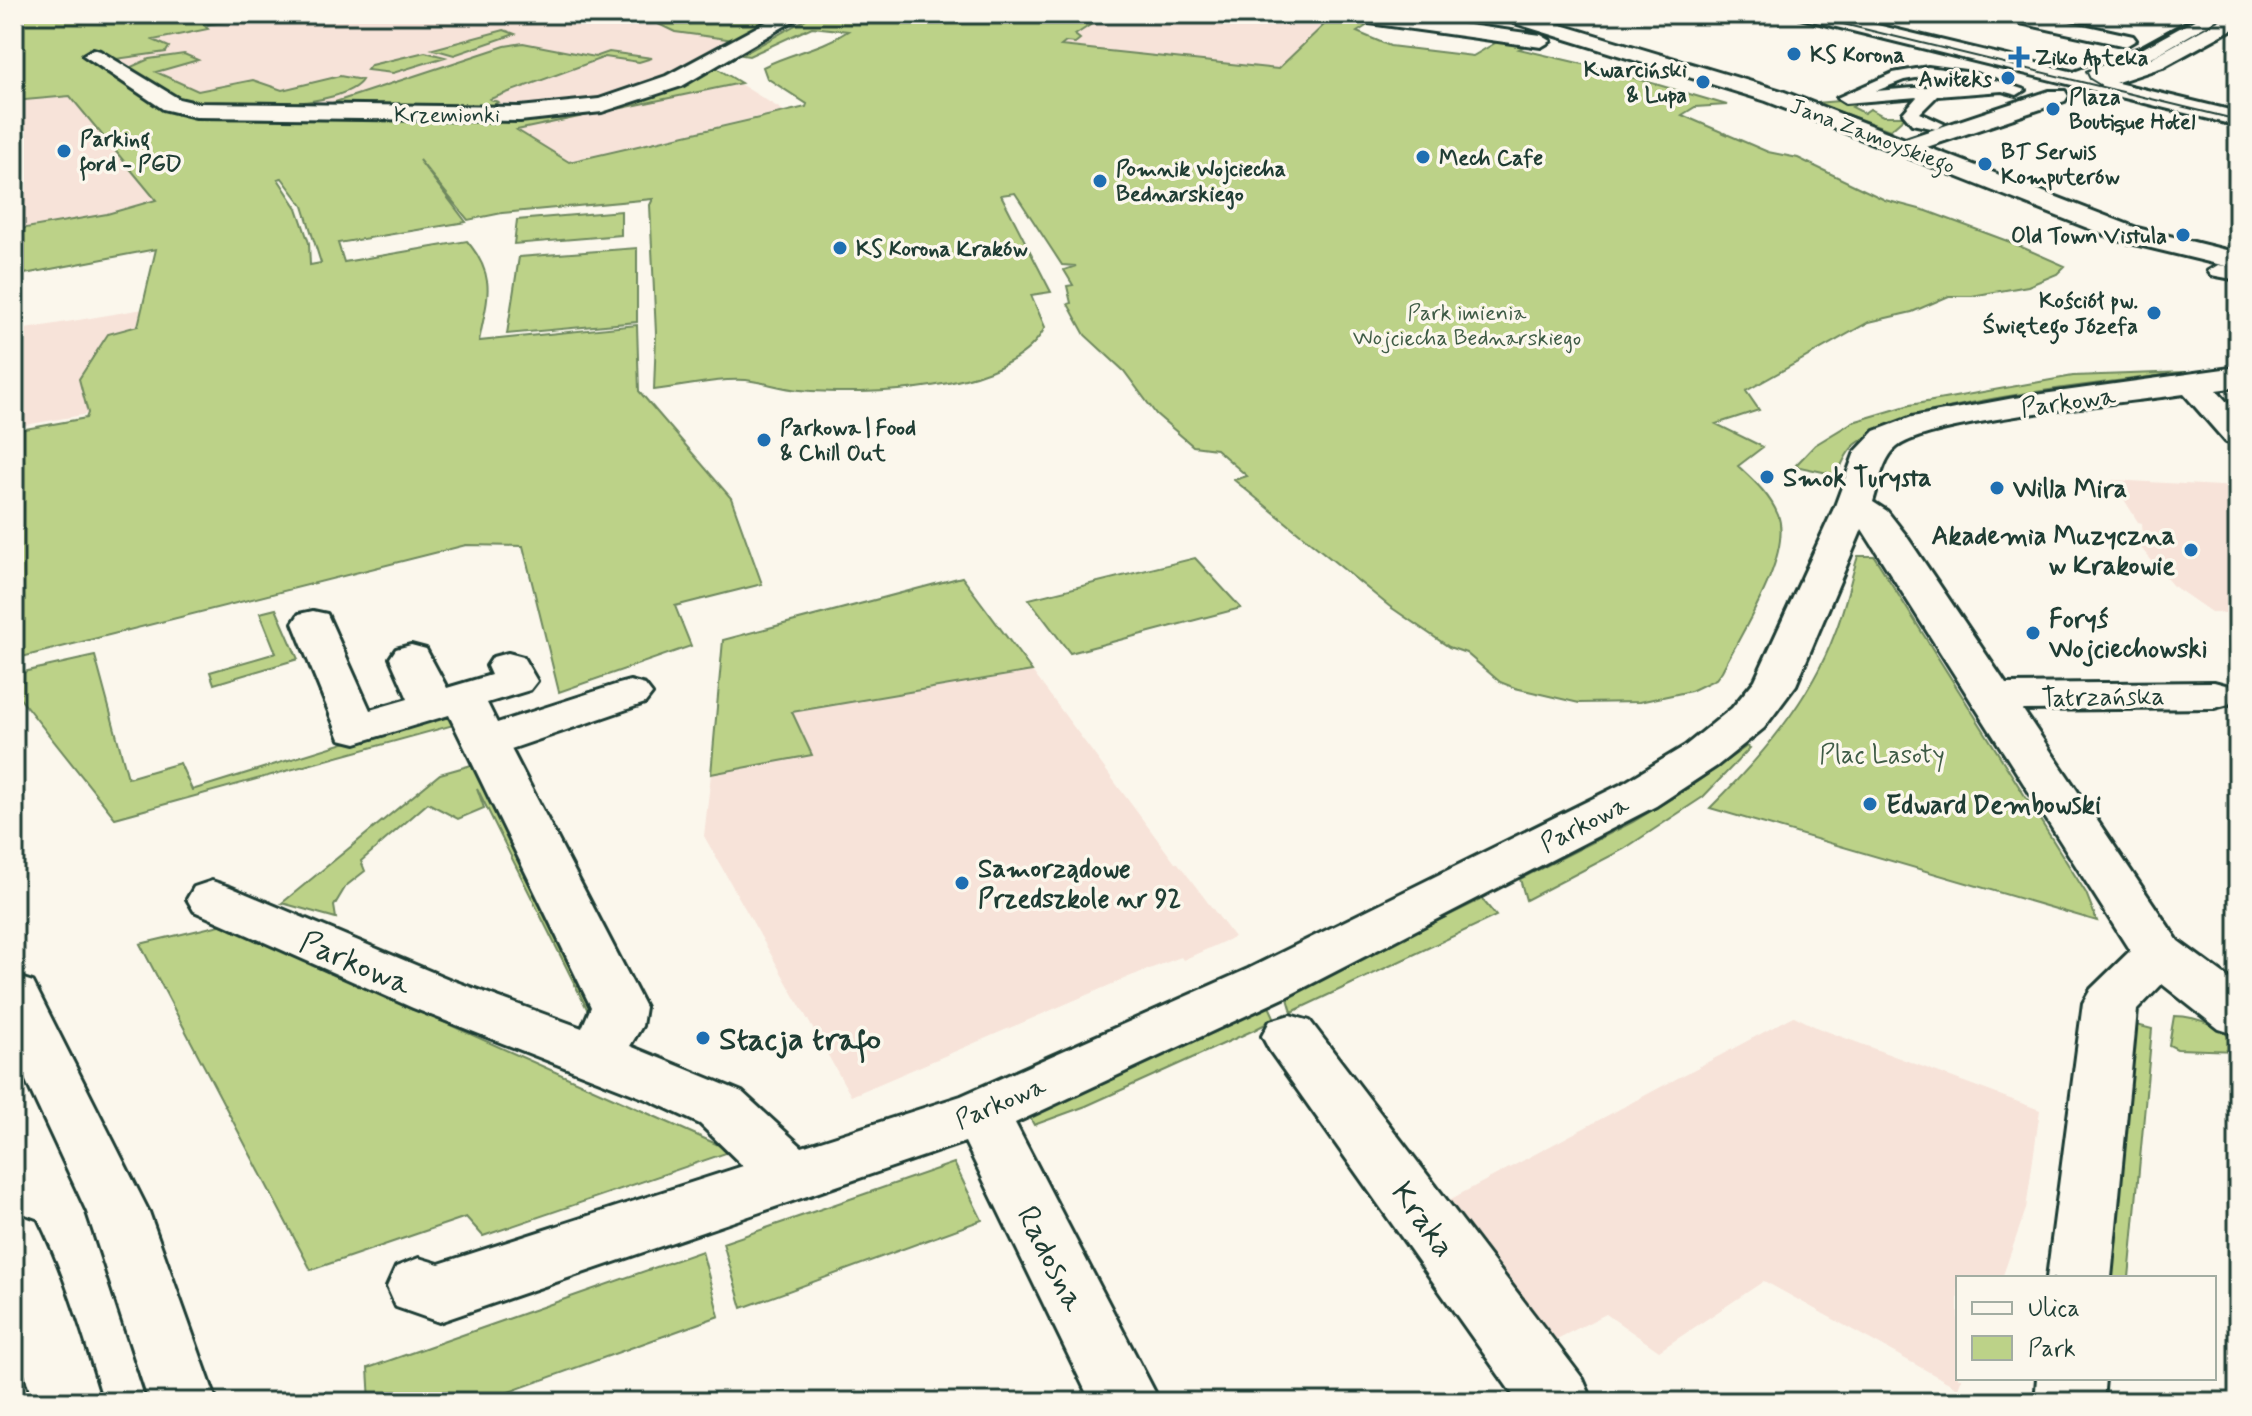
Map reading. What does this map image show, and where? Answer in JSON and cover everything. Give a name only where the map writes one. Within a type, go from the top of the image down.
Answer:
[{"type":"street","name":"Krzemionki","points":[[93,55],[171,104],[196,110],[520,114],[602,105],[655,90],[795,14]]},
{"type":"street","points":[[1348,14],[1551,42],[1583,37]]},
{"type":"street","name":"Jana Zamoyskiego","points":[[1505,14],[1774,96],[2128,234],[2231,269]]},
{"type":"street","points":[[1535,23],[1573,14]]},
{"type":"street","points":[[1807,14],[2238,119]]},
{"type":"street","points":[[2006,14],[2126,40]]},
{"type":"street","points":[[2047,72],[2185,14]]},
{"type":"street","points":[[2084,81],[2216,14]]},
{"type":"street","points":[[2084,81],[2156,63],[2238,18]]},
{"type":"street","points":[[1936,124],[1911,113],[1951,72]]},
{"type":"street","points":[[1951,72],[2010,88],[1933,90],[1845,98],[1901,75],[1951,72]]},
{"type":"street","points":[[1903,147],[2057,96]]},
{"type":"street","name":"Parkowa","points":[[419,1287],[439,1293],[980,1113],[1287,973],[1639,795],[1701,756],[1748,718],[1774,685],[1789,658],[1853,506],[1872,452],[1887,438],[1912,427],[2014,408],[2238,377]]},
{"type":"street","points":[[2192,383],[2238,435]]},
{"type":"street","points":[[1853,506],[1874,519],[1892,542],[2159,954],[2238,1014]]},
{"type":"street","points":[[313,623],[356,729],[630,694]]},
{"type":"street","points":[[411,658],[461,714],[618,1007],[614,1026],[593,1056]]},
{"type":"street","points":[[461,714],[515,681],[508,666]]},
{"type":"street","name":"Tatrzańska","points":[[1992,697],[2214,695]]},
{"type":"street","name":"Parkowa","points":[[212,899],[432,994],[721,1108],[794,1177]]},
{"type":"street","points":[[2079,1276],[2110,1003],[2159,954]]},
{"type":"street","points":[[14,996],[118,1212],[183,1402]]},
{"type":"street","name":"Kraka","points":[[1290,1036],[1559,1402]]},
{"type":"street","name":"Radosna","points":[[980,1113],[1126,1402]]},
{"type":"street","points":[[14,1240],[67,1402]]},
{"type":"street","points":[[2069,1402],[2071,1380]]},
{"type":"shaded area","points":[[284,14],[645,14],[685,33],[734,40],[651,84],[625,93],[522,109],[194,103],[88,45]]},
{"type":"shaded area","points":[[1107,14],[1291,14],[1329,20],[1279,69],[1060,46],[1075,42],[1079,39],[1074,36]]},
{"type":"shaded area","points":[[740,84],[784,111],[569,162],[516,130]]},
{"type":"shaded area","name":"Parking ford - PGD","points":[[87,92],[178,197],[107,214],[14,230],[14,99]]},
{"type":"shaded area","points":[[143,309],[138,327],[88,414],[14,427],[14,331]]},
{"type":"shaded area","name":"Akademia Muzyczna w Krakowie","points":[[2112,480],[2238,487],[2238,614],[2211,612],[2172,585],[2136,542],[2143,541],[2142,523],[2138,522]]},
{"type":"shaded area","name":"Samorządowe Przedszkole nr 92","points":[[1032,671],[1234,937],[1183,960],[1181,957],[1131,976],[851,1096],[704,836],[711,774],[812,755],[791,712]]},
{"type":"shaded area","points":[[1794,1016],[1818,1028],[2040,1110],[2026,1209],[2003,1276],[1956,1276],[1956,1380],[1961,1380],[1958,1388],[1764,1281],[1659,1351],[1606,1314],[1545,1345],[1434,1208]]},
{"type":"green space","name":"Park imienia Wojciecha Bednarskiego","points":[[14,14],[284,14],[204,25],[208,29],[153,40],[169,47],[166,52],[94,62],[161,105],[585,112],[713,66],[741,83],[517,130],[569,162],[806,107],[807,104],[767,78],[763,67],[827,43],[848,31],[812,27],[749,56],[742,55],[815,14],[1107,14],[1075,35],[1080,39],[1075,43],[1066,42],[1061,46],[1278,69],[1329,20],[1368,25],[1357,32],[1390,46],[1473,56],[1502,39],[1532,43],[1519,49],[1604,69],[1727,105],[1695,107],[1682,115],[1768,152],[1798,158],[1885,200],[1927,211],[2065,266],[2057,274],[2028,286],[1972,296],[1949,296],[1912,312],[1869,322],[1746,391],[1759,410],[1716,424],[1763,447],[1738,466],[1771,501],[1781,531],[1772,572],[1722,671],[1716,679],[1691,691],[1639,702],[1579,703],[1500,682],[1466,653],[1449,647],[1389,606],[1234,480],[1247,476],[1216,449],[1193,446],[1156,414],[1124,371],[1085,335],[1068,304],[1071,303],[1067,286],[1073,285],[1064,270],[1076,266],[1062,265],[1015,193],[1001,195],[1051,292],[1031,295],[1045,327],[1028,349],[1002,366],[970,378],[897,390],[828,392],[735,380],[654,390],[656,334],[650,205],[653,199],[502,213],[468,220],[419,160],[466,222],[338,243],[344,262],[467,241],[477,254],[487,278],[487,301],[479,341],[637,325],[639,391],[731,498],[762,584],[675,606],[691,646],[559,692],[523,546],[466,545],[14,659],[14,431],[86,418],[88,413],[79,379],[108,334],[138,326],[156,249],[14,276],[14,230],[107,214],[156,200],[70,96],[14,101]],"holes":[[[282,178],[303,206],[321,263],[310,265],[309,243],[297,208],[278,179]]]},
{"type":"green space","points":[[627,14],[785,14],[734,40],[675,32],[648,19],[634,21]]},
{"type":"green space","points":[[504,30],[515,34],[454,55],[433,49]]},
{"type":"green space","points":[[523,43],[595,57],[609,52],[652,58],[639,62],[605,57],[490,99],[498,102],[485,110],[326,105],[505,46]]},
{"type":"green space","points":[[425,52],[445,57],[393,73],[367,70],[371,65]]},
{"type":"green space","points":[[184,54],[198,60],[156,72],[198,91],[253,80],[282,90],[340,76],[362,80],[351,89],[332,97],[308,102],[205,105],[189,102],[158,87],[131,67],[149,59]]},
{"type":"green space","points":[[1851,100],[1858,103],[1852,107],[1864,113],[1870,109],[1883,116],[1906,116],[1890,130],[1815,103]]},
{"type":"green space","points":[[621,211],[621,235],[514,244],[517,220]]},
{"type":"green space","points":[[637,248],[637,322],[507,334],[519,257]]},
{"type":"green space","points":[[2186,372],[1965,404],[1884,428],[1853,447],[1837,475],[1795,466],[1815,445],[1853,422],[1910,405],[2073,376]]},
{"type":"green space","name":"Plac Lasoty","points":[[1858,556],[1874,556],[2086,893],[2097,921],[1710,808],[1765,749],[1812,682],[1839,624]]},
{"type":"green space","points":[[1195,558],[1241,608],[1070,653],[1029,599]]},
{"type":"green space","points":[[962,577],[1032,671],[792,712],[812,755],[711,774],[723,640]]},
{"type":"green space","points":[[276,609],[298,659],[214,684],[210,672],[276,653],[260,613]]},
{"type":"green space","points":[[95,656],[128,778],[180,763],[192,790],[418,720],[444,717],[461,723],[115,818],[14,691],[14,674]]},
{"type":"green space","points":[[1747,746],[1750,748],[1703,797],[1624,849],[1526,900],[1520,879],[1633,822],[1687,789]]},
{"type":"green space","points":[[475,764],[598,1006],[588,1011],[477,788],[484,808],[458,819],[428,803],[361,861],[365,871],[346,886],[334,906],[336,918],[282,903],[440,774]]},
{"type":"green space","points":[[1482,899],[1496,916],[1292,1012],[1287,995]]},
{"type":"green space","points":[[224,924],[732,1151],[483,1236],[466,1217],[311,1270],[140,944]]},
{"type":"green space","points":[[1268,1004],[1275,1019],[1254,1030],[1086,1106],[1034,1125],[1029,1116]]},
{"type":"green space","points":[[2174,1016],[2193,1018],[2212,1025],[2228,1036],[2238,1051],[2177,1049],[2169,1045]]},
{"type":"green space","points":[[2129,1023],[2152,1029],[2129,1276],[2104,1276]]},
{"type":"green space","points":[[954,1163],[982,1220],[742,1308],[723,1243]]},
{"type":"green space","points":[[702,1251],[719,1316],[481,1402],[370,1402],[368,1368]]},
{"type":"tram line","points":[[1802,14],[2238,120]]},
{"type":"tram line","points":[[2100,85],[2090,79],[2086,71],[2143,47],[2203,14]]},
{"type":"place","name":"KS Korona","points":[[1794,54]]},
{"type":"place","name":"Ziko Apteka","points":[[2019,57]]},
{"type":"place","name":"Awiteks","points":[[2008,78]]},
{"type":"place","name":"Kwarciński & Lupa","points":[[1703,82]]},
{"type":"place","name":"Plaza Boutique Hotel","points":[[2053,109]]},
{"type":"place","name":"Parking ford - PGD","points":[[64,151]]},
{"type":"place","name":"Mech Cafe","points":[[1423,157]]},
{"type":"place","name":"BT Serwis Komputerów","points":[[1985,164]]},
{"type":"place","name":"Pomnik Wojciecha Bednarskiego","points":[[1100,181]]},
{"type":"place","name":"Old Town Vistula","points":[[2183,235]]},
{"type":"place","name":"KS Korona Kraków","points":[[840,248]]},
{"type":"place","name":"Kościół pw. Świętego Józefa","points":[[2154,313]]},
{"type":"place","name":"Parkowa | Food & Chill Out","points":[[764,440]]},
{"type":"place","name":"Smok Turysta","points":[[1767,477]]},
{"type":"place","name":"Willa Mira","points":[[1997,488]]},
{"type":"place","name":"Akademia Muzyczna w Krakowie","points":[[2191,550]]},
{"type":"place","name":"Foryś Wojciechowski","points":[[2033,633]]},
{"type":"place","name":"Edward Dembowski","points":[[1870,804]]},
{"type":"place","name":"Samorządowe Przedszkole nr 92","points":[[962,883]]},
{"type":"place","name":"Stacja trafo","points":[[703,1038]]}]
